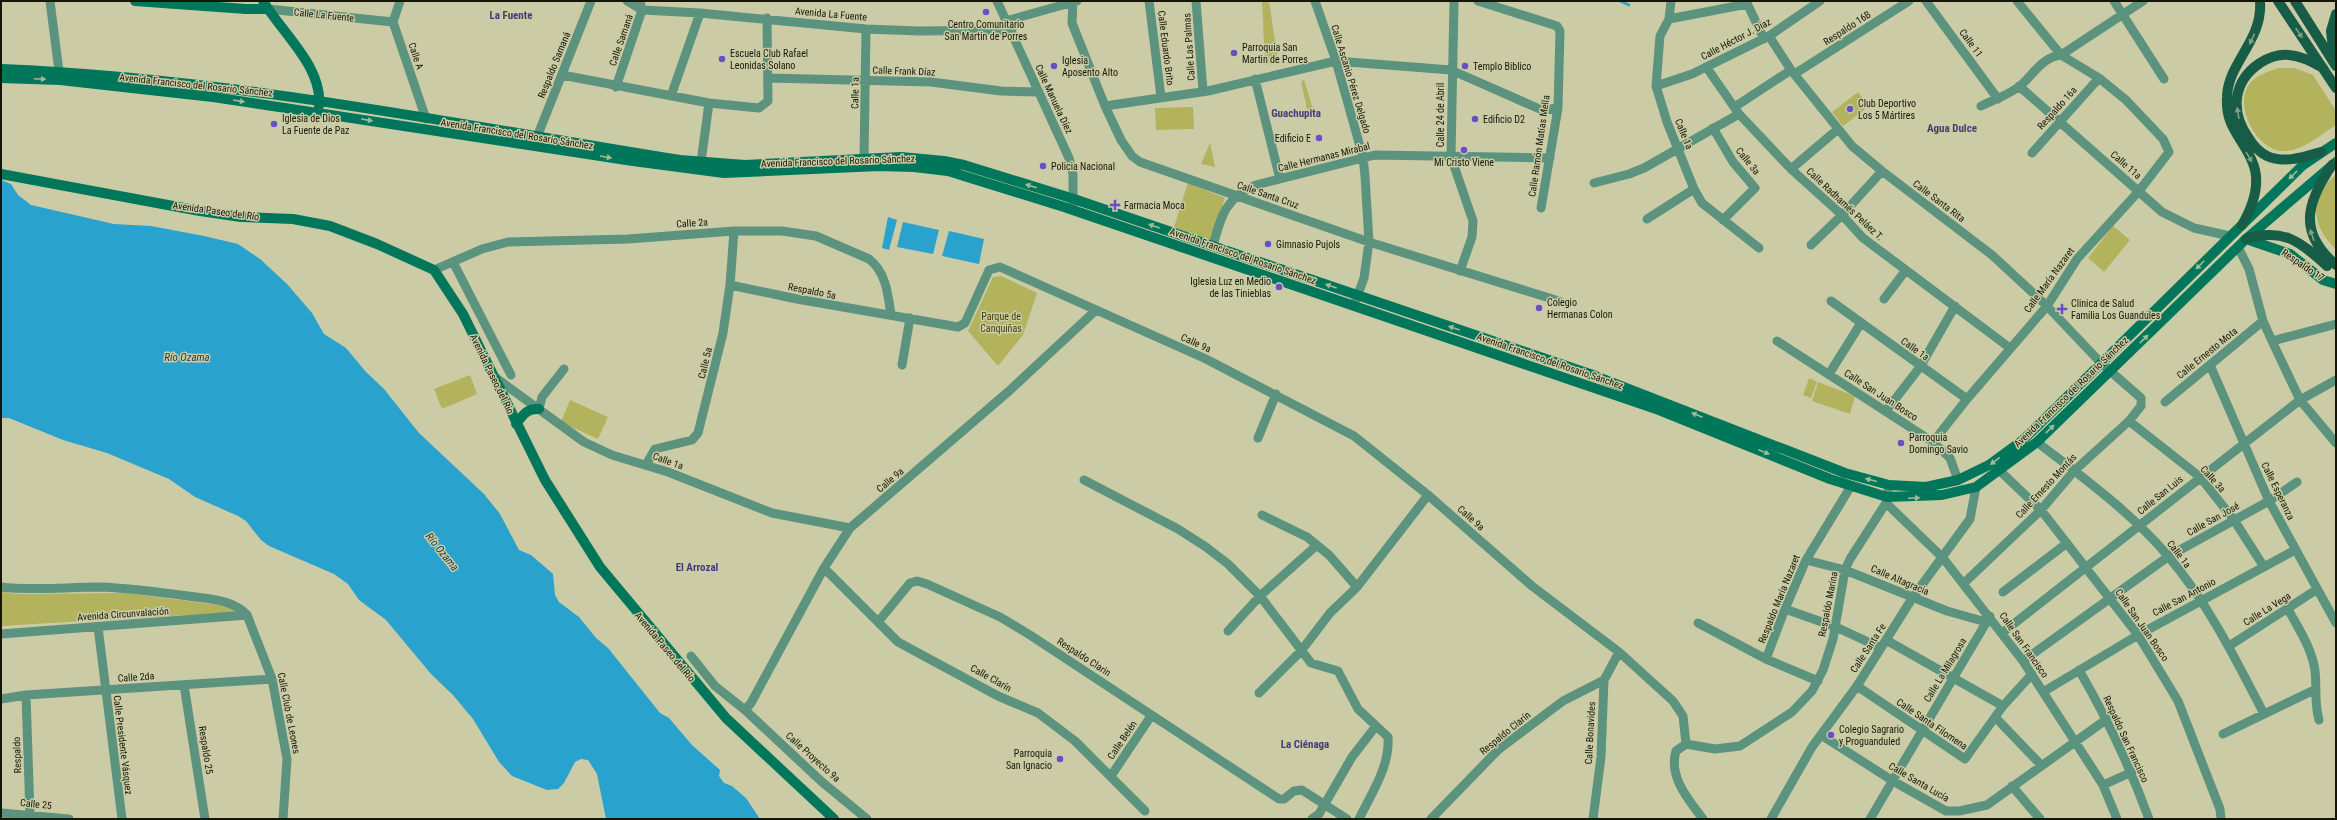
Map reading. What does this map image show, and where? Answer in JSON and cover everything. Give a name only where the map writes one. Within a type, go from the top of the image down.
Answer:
[{"type":"main road","name":"Calle La Fuente","points":[[135,1],[246,9],[265,5]]},
{"type":"main road","points":[[2242,225],[2253,206],[2256,174],[2253,162],[2232,128],[2227,113],[2228,85],[2254,37],[2261,12],[2260,1]]},
{"type":"main road","points":[[2278,1],[2336,88]]},
{"type":"main road","points":[[2295,1],[2336,66]]},
{"type":"main road","points":[[265,5],[304,59],[319,89],[318,112]]},
{"type":"main road","points":[[2336,14],[2333,18],[2331,42],[2336,66]]},
{"type":"main road","points":[[2321,152],[2296,159],[2284,160],[2267,156],[2253,146],[2244,132],[2239,123],[2236,102],[2242,80],[2251,69],[2276,56],[2289,55],[2303,58],[2323,68]]},
{"type":"main road","name":"Avenida Francisco del Rosario Sánchez","points":[[1,69],[318,112],[633,162],[724,173],[879,166],[931,168],[948,171],[1073,210],[1354,306],[1661,406]]},
{"type":"main road","name":"Avenida Francisco del Rosario Sánchez","points":[[1,78],[60,76],[223,87],[319,101],[680,160],[701,162],[745,165],[901,157],[944,161],[1074,199],[1590,374],[1661,406],[1886,500],[1920,498],[1962,492],[1976,487],[2000,471],[2037,442],[2246,239],[2334,163]]},
{"type":"main road","name":"Avenida Francisco del Rosario Sánchez","points":[[1729,434],[1845,473],[1889,485],[1926,487],[1958,480],[1989,465],[2023,440],[2303,165],[2336,143]]},
{"type":"main road","points":[[2334,163],[2318,185],[2312,204],[2309,221],[2311,233],[2315,242],[2325,256],[2336,264]]},
{"type":"main road","name":"Avenida Paseo del Río","points":[[1,174],[200,211],[241,217],[293,219],[330,226],[378,244],[434,270],[463,314],[496,378],[516,424],[565,514],[600,567],[642,620],[726,718],[834,819]]},
{"type":"main road","points":[[2246,239],[2260,235],[2284,236],[2307,247],[2331,269],[2336,271]]},
{"type":"main road","name":"Respaldo 17","points":[[2246,239],[2290,254],[2323,280],[2336,284]]},
{"type":"main road","points":[[516,424],[526,412],[532,409],[539,409]]},
{"type":"street","points":[[50,1],[60,76]]},
{"type":"street","points":[[393,22],[400,1]]},
{"type":"street","name":"Respaldo Samaná","points":[[537,137],[591,1]]},
{"type":"street","name":"Avenida La Fuente","points":[[627,1],[642,10],[767,18],[866,29],[920,31],[1012,30]]},
{"type":"street","name":"Calle Samaná","points":[[616,87],[642,10],[640,1]]},
{"type":"street","name":"Calle Manuela Díez","points":[[997,1],[1012,30],[1069,158],[1073,174],[1073,210]]},
{"type":"street","points":[[1006,21],[1073,1],[1078,1]]},
{"type":"street","name":"Calle Santa Cruz","points":[[1073,1],[1072,23],[1105,106],[1121,140],[1132,156],[1140,162],[1369,242],[1407,252],[1460,271],[1559,302]]},
{"type":"street","name":"Calle Eduardo Brito","points":[[1149,1],[1161,98]]},
{"type":"street","name":"Calle Las Palmas","points":[[1196,1],[1203,91]]},
{"type":"street","name":"Calle Ascanio Pérez Delgado","points":[[1315,1],[1336,61],[1362,157],[1369,242],[1364,278],[1354,306]]},
{"type":"street","name":"Calle 24 de Abril","points":[[1454,1],[1451,70],[1451,157],[1473,221],[1472,237],[1460,271]]},
{"type":"street","name":"Calle Ramón Matías Mella","points":[[1478,1],[1559,28],[1558,108],[1541,208]]},
{"type":"street","name":"Calle 1a","points":[[1671,1],[1669,19],[1660,36],[1656,86],[1667,122],[1694,189],[1702,203],[1759,248]]},
{"type":"street","name":"Calle Héctor J. Díaz","points":[[1656,86],[1707,68],[1766,37],[1809,4],[1820,1]]},
{"type":"street","name":"Respaldo 16B","points":[[1594,183],[1634,172],[1713,128],[1794,72],[1909,1]]},
{"type":"street","name":"Calle 11","points":[[1926,1],[1998,99]]},
{"type":"street","points":[[2018,1],[2061,54],[2099,78]]},
{"type":"street","points":[[2114,1],[2164,79]]},
{"type":"street","points":[[1981,106],[1998,99],[2019,86],[2049,58],[2061,54],[2143,1]]},
{"type":"street","points":[[1669,19],[1746,2]]},
{"type":"street","name":"Calle Santa Rita","points":[[1746,2],[1766,37],[1852,146],[1882,171],[1992,255],[2047,306],[2110,372]]},
{"type":"street","name":"Calle La Fuente","points":[[265,5],[393,22]]},
{"type":"street","points":[[671,96],[700,13]]},
{"type":"street","points":[[562,75],[616,87],[709,103],[759,108],[768,101],[767,18]]},
{"type":"street","name":"Calle A","points":[[393,22],[426,119]]},
{"type":"street","name":"Calle 1a","points":[[864,159],[866,29]]},
{"type":"street","points":[[1105,106],[1203,91],[1336,61],[1451,70],[1542,110],[1558,108]]},
{"type":"street","name":"Calle Radhamés Peláez T.","points":[[1707,68],[1738,110],[1791,169],[1842,215],[1863,238],[1930,290],[1955,306],[2010,348]]},
{"type":"street","name":"Calle Frank Díaz","points":[[768,78],[931,82],[1001,91],[1039,92]]},
{"type":"street","name":"Respaldo 16a","points":[[2032,153],[2099,78]]},
{"type":"street","name":"Calle María Nazaret","points":[[1933,442],[1967,399],[2047,306],[2077,259],[2139,191],[2170,152],[2163,139],[2126,100],[2099,78]]},
{"type":"street","points":[[1255,79],[1280,179]]},
{"type":"street","name":"Calle 11a","points":[[2019,86],[2162,212],[2178,222],[2230,236]]},
{"type":"street","points":[[701,162],[709,103]]},
{"type":"street","name":"Calle 3a","points":[[1713,128],[1733,162],[1755,188],[1723,220]]},
{"type":"street","points":[[1791,169],[1838,130]]},
{"type":"street","name":"Calle Hermanas Mirabal","points":[[1212,246],[1222,212],[1244,190],[1256,185],[1362,157],[1413,155],[1550,158]]},
{"type":"street","points":[[1811,245],[1842,215],[1882,171]]},
{"type":"street","points":[[1647,219],[1694,189]]},
{"type":"street","name":"Calle 2a","points":[[434,270],[482,249],[508,242],[628,239],[734,231],[782,232],[816,236],[869,259],[876,264],[884,278],[891,315]]},
{"type":"street","name":"Calle 5a","points":[[646,465],[655,449],[692,440],[698,433],[717,363],[730,285],[734,231]]},
{"type":"street","points":[[2238,247],[2249,269],[2263,321],[2300,400],[2336,443]]},
{"type":"street","points":[[453,262],[512,375]]},
{"type":"street","name":"Respaldo 5a","points":[[730,285],[797,300],[962,326],[965,323],[989,270],[1000,267],[1095,311]]},
{"type":"street","points":[[1884,299],[1906,270]]},
{"type":"street","name":"Calle 1a","points":[[1830,301],[1920,367],[1967,399]]},
{"type":"street","points":[[1886,411],[1920,367],[1955,306]]},
{"type":"street","name":"Calle 9a","points":[[745,710],[751,703],[824,568],[850,528],[1009,392],[1095,311],[1206,359],[1276,394],[1354,436],[1428,495],[1532,586],[1619,652],[1673,700],[1683,716],[1686,744]]},
{"type":"street","points":[[902,365],[910,318]]},
{"type":"street","name":"Calle Ernesto Mota","points":[[2165,402],[2263,321]]},
{"type":"street","points":[[1829,374],[1861,323]]},
{"type":"street","points":[[2272,341],[2336,324]]},
{"type":"street","name":"Calle San Juan Bosco","points":[[1776,341],[1933,442],[1950,458],[1958,480]]},
{"type":"street","name":"Calle Esperanza","points":[[2210,365],[2269,501],[2316,590],[2336,623]]},
{"type":"street","points":[[539,409],[542,397],[564,369]]},
{"type":"street","name":"Calle Ernesto Montás","points":[[1963,584],[2041,510],[2074,471],[2128,422],[2141,406],[2141,398],[2110,372]]},
{"type":"street","name":"Calle 1a","points":[[496,378],[584,442],[612,455],[646,465],[772,513],[850,528]]},
{"type":"street","name":"Calle San Luis","points":[[2002,633],[2300,400],[2336,380]]},
{"type":"street","points":[[1258,438],[1276,394]]},
{"type":"street","name":"Calle 3a","points":[[2128,422],[2200,477],[2234,520],[2264,566]]},
{"type":"street","name":"Calle 1a","points":[[2037,442],[2140,526],[2169,556],[2229,646],[2264,714]]},
{"type":"street","name":"Calle San Juan Bosco","points":[[2000,471],[2041,510],[2111,598],[2138,635],[2178,701],[2220,809],[2221,819]]},
{"type":"street","points":[[1084,480],[1178,529],[1206,547],[1228,564],[1260,596],[1311,663],[1338,671],[1358,709],[1388,738],[1386,757],[1380,777],[1359,819]]},
{"type":"street","name":"Calle San José","points":[[2024,661],[2169,556],[2269,501],[2297,482]]},
{"type":"street","name":"Respaldo Marina","points":[[1686,744],[1715,749],[1740,746],[1792,712],[1812,691],[1818,681],[1836,627],[1845,570],[1850,558],[1886,500],[1889,485]]},
{"type":"street","name":"Respaldo María Nazaret","points":[[1766,659],[1784,609],[1806,560],[1851,486]]},
{"type":"street","name":"Calle Santa Fe","points":[[1771,819],[1821,735],[1857,686],[1912,597],[1943,558],[1970,518],[1976,487]]},
{"type":"street","points":[[1259,693],[1301,651],[1330,613],[1357,587],[1428,495]]},
{"type":"street","name":"Calle San Francisco","points":[[1886,500],[1943,558],[1988,619],[2002,633],[2024,661],[2074,742],[2103,785],[2117,819]]},
{"type":"street","points":[[1262,514],[1307,536],[1317,544],[1357,587]]},
{"type":"street","points":[[2002,592],[2067,543]]},
{"type":"street","points":[[1228,631],[1260,596],[1317,544]]},
{"type":"street","name":"Calle San Antonio","points":[[2043,692],[2138,635],[2296,550]]},
{"type":"street","name":"Calle Altagracia","points":[[1806,560],[1845,570],[1947,611],[1988,619]]},
{"type":"street","name":"Calle Clarín","points":[[824,568],[898,642],[911,650],[937,661],[998,696],[1038,713],[1075,741],[1145,811]]},
{"type":"street","name":"Respaldo Clarin","points":[[878,622],[910,583],[917,581],[927,584],[1000,617],[1030,635],[1279,799],[1284,799],[1294,791],[1302,790],[1325,805]]},
{"type":"street","points":[[1,587],[100,587],[152,591],[230,603],[242,609],[247,616]]},
{"type":"street","name":"Calle La Vega","points":[[2229,646],[2316,590]]},
{"type":"street","points":[[1784,609],[1836,627],[1881,648]]},
{"type":"street","points":[[2288,609],[2312,658],[2319,720]]},
{"type":"street","name":"Avenida Circunvalación","points":[[1,634],[247,616]]},
{"type":"street","name":"Calle Club de Leones","points":[[247,616],[272,679],[287,759],[283,819]]},
{"type":"street","name":"Calle La Milagrosa","points":[[1870,819],[1988,619]]},
{"type":"street","points":[[1698,623],[1766,659],[1818,681]]},
{"type":"street","name":"Calle Presidente Vásquez","points":[[98,626],[122,819]]},
{"type":"street","points":[[1886,640],[1954,676],[2003,706]]},
{"type":"street","name":"Calle Bonavides","points":[[1593,819],[1601,757],[1604,680],[1619,652]]},
{"type":"street","name":"Calle Proyecto 9a","points":[[691,656],[715,686],[745,710],[822,782],[867,819]]},
{"type":"street","name":"Respaldo San Francisco","points":[[2079,670],[2107,719],[2132,772],[2149,819]]},
{"type":"street","name":"Calle Santa Filomena","points":[[1857,686],[1965,760],[2003,706],[2032,674]]},
{"type":"street","name":"Calle 2da","points":[[1,699],[26,695],[272,679]]},
{"type":"street","name":"Respaldo Clarín","points":[[1431,819],[1498,750],[1563,701],[1604,680]]},
{"type":"street","name":"Respaldo 25","points":[[184,685],[205,819]]},
{"type":"street","points":[[2223,734],[2316,689]]},
{"type":"street","name":"Respaldo","points":[[26,695],[30,814]]},
{"type":"street","name":"Calle Belén","points":[[1111,776],[1151,716]]},
{"type":"street","points":[[1996,717],[2041,765]]},
{"type":"street","name":"Calle Santa Lucía","points":[[1821,735],[1893,781],[1946,811],[1959,811],[1987,805],[2107,719]]},
{"type":"street","points":[[1312,819],[1319,814],[1352,757],[1376,726]]},
{"type":"street","points":[[1686,744],[1676,751],[1674,767],[1681,787],[1703,819]]},
{"type":"street","points":[[2103,785],[2132,772]]},
{"type":"street","points":[[2012,786],[2040,819]]},
{"type":"street","points":[[1325,805],[1347,819]]},
{"type":"street","name":"Calle 25","points":[[1,813],[30,814],[69,819]]},
{"type":"green space","points":[[1262,1],[1269,1],[1278,60],[1265,65]]},
{"type":"green space","points":[[2278,68],[2294,68],[2313,75],[2336,111],[2336,125],[2304,146],[2289,151],[2282,151],[2272,148],[2263,142],[2255,134],[2245,112],[2244,101],[2246,91],[2251,82],[2260,75]]},
{"type":"green space","points":[[1304,80],[1314,112],[1308,114],[1301,81]]},
{"type":"green space","name":"Club Deportivo Los 5 Mártires","points":[[1858,92],[1869,106],[1843,126],[1832,112]]},
{"type":"green space","points":[[1193,107],[1194,129],[1156,130],[1155,108]]},
{"type":"green space","points":[[1210,143],[1215,167],[1201,164]]},
{"type":"green space","points":[[2336,175],[2336,249],[2328,241],[2322,231],[2316,212],[2320,192]]},
{"type":"green space","points":[[1188,183],[1225,198],[1209,244],[1173,230]]},
{"type":"green space","points":[[2113,226],[2130,240],[2104,272],[2088,258]]},
{"type":"green space","name":"Parque de Canquiñas","points":[[1001,276],[1037,293],[1023,335],[998,366],[968,331],[993,277]]},
{"type":"green space","points":[[470,375],[477,394],[442,409],[434,389]]},
{"type":"green space","points":[[1809,378],[1817,382],[1811,398],[1803,395]]},
{"type":"green space","points":[[1818,382],[1855,396],[1850,414],[1812,401]]},
{"type":"green space","points":[[570,400],[608,417],[598,439],[561,422]]},
{"type":"green space","points":[[1,592],[21,594],[125,593],[227,606],[237,612],[1,626]]},
{"type":"water","name":"Río Ozama","points":[[1,180],[11,184],[18,195],[31,205],[114,224],[151,226],[238,244],[260,259],[287,284],[312,313],[324,334],[346,348],[366,372],[384,389],[419,433],[484,494],[500,514],[519,550],[531,555],[553,574],[555,595],[559,602],[579,617],[596,638],[608,648],[660,713],[669,718],[692,745],[720,770],[719,776],[724,783],[732,786],[746,798],[760,819],[606,819],[597,774],[588,760],[581,759],[575,762],[564,783],[558,789],[547,790],[512,776],[499,762],[473,719],[453,695],[431,674],[386,620],[359,600],[348,584],[334,574],[269,546],[261,540],[246,521],[195,497],[169,479],[107,453],[63,440],[9,418],[1,418]]},
{"type":"water","points":[[888,217],[897,220],[889,250],[882,248]]},
{"type":"water","points":[[903,222],[939,230],[933,254],[897,247]]},
{"type":"water","points":[[949,231],[984,239],[979,264],[942,256]]},
{"type":"waterway","points":[[1620,1],[1629,5]]},
{"type":"place","name":"Centro Comunitario San Martin de Porres","points":[[986,12]]},
{"type":"place","name":"Parroquia San Martin de Porres","points":[[1234,53]]},
{"type":"place","name":"Escuela Club Rafael Leonidas Solano","points":[[722,59]]},
{"type":"place","name":"Iglesia Aposento Alto","points":[[1054,66]]},
{"type":"place","name":"Templo Biblico","points":[[1465,66]]},
{"type":"place","name":"Club Deportivo Los 5 Mártires","points":[[1850,109]]},
{"type":"place","name":"Edificio D2","points":[[1475,119]]},
{"type":"place","name":"Iglesia de Dios La Fuente de Paz","points":[[274,124]]},
{"type":"place","name":"Edificio E","points":[[1319,138]]},
{"type":"place","name":"Mi Cristo Viene","points":[[1464,150]]},
{"type":"place","name":"Policia Nacional","points":[[1043,166]]},
{"type":"place","name":"Farmacia Moca","points":[[1115,205]]},
{"type":"place","name":"Gimnasio Pujols","points":[[1268,244]]},
{"type":"place","name":"Iglesia Luz en Medio de las Tinieblas","points":[[1279,287]]},
{"type":"place","name":"Colegio Hermanas Colon","points":[[1539,308]]},
{"type":"place","name":"Clinica de Salud Familia Los Guandules","points":[[2062,309]]},
{"type":"place","name":"Parroquia Domingo Savio","points":[[1901,443]]},
{"type":"place","name":"Colegio Sagrario y Proguanduled","points":[[1831,735]]},
{"type":"place","name":"Parroquia San Ignacio","points":[[1060,759]]},
{"type":"district","name":"La Fuente","points":[[511,15]]},
{"type":"district","name":"Guachupita","points":[[1296,113]]},
{"type":"district","name":"Agua Dulce","points":[[1952,128]]},
{"type":"district","name":"El Arrozal","points":[[697,567]]},
{"type":"district","name":"La Ciénaga","points":[[1305,744]]}]
